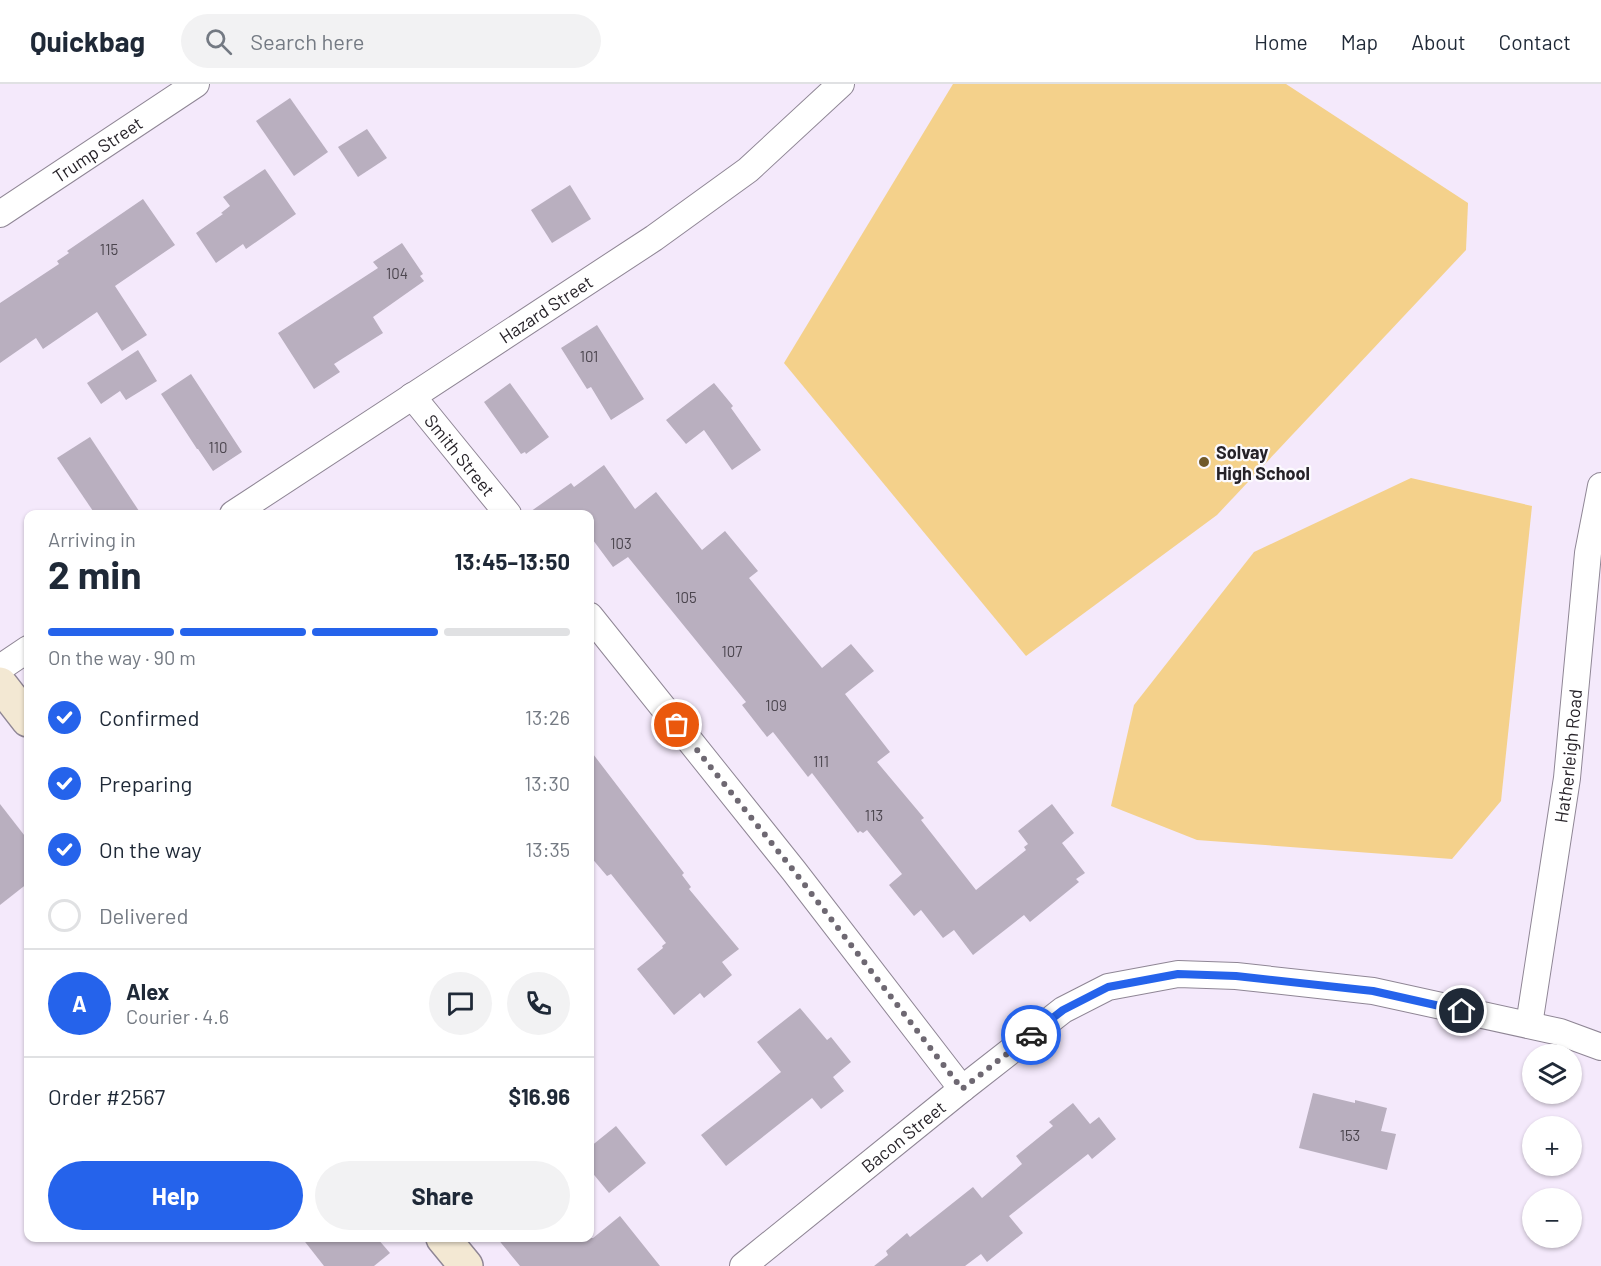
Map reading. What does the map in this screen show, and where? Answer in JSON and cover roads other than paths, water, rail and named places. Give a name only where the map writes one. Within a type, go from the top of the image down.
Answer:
[{"type":"street","name":"Trump Street","points":[[0,214],[196,84]]},
{"type":"street","name":"Hazard Street","points":[[239,510],[654,238],[748,170],[841,84]]},
{"type":"street","name":"Smith Street","points":[[412,396],[505,510]]},
{"type":"street","name":"Hatherleigh Road","points":[[1529,1025],[1567,778],[1588,553],[1601,486]]},
{"type":"street","points":[[594,621],[787,862],[962,1089]]},
{"type":"street","points":[[0,668],[24,652]]},
{"type":"street","points":[[0,684],[24,715]]},
{"type":"street","name":"Bacon Street","points":[[743,1266],[1063,1010],[1108,987],[1178,974],[1236,976],[1373,991],[1560,1032],[1601,1047]]},
{"type":"street","points":[[446,1242],[466,1266]]},
{"type":"place","name":"Solvay High School","points":[[1204,462]]}]
